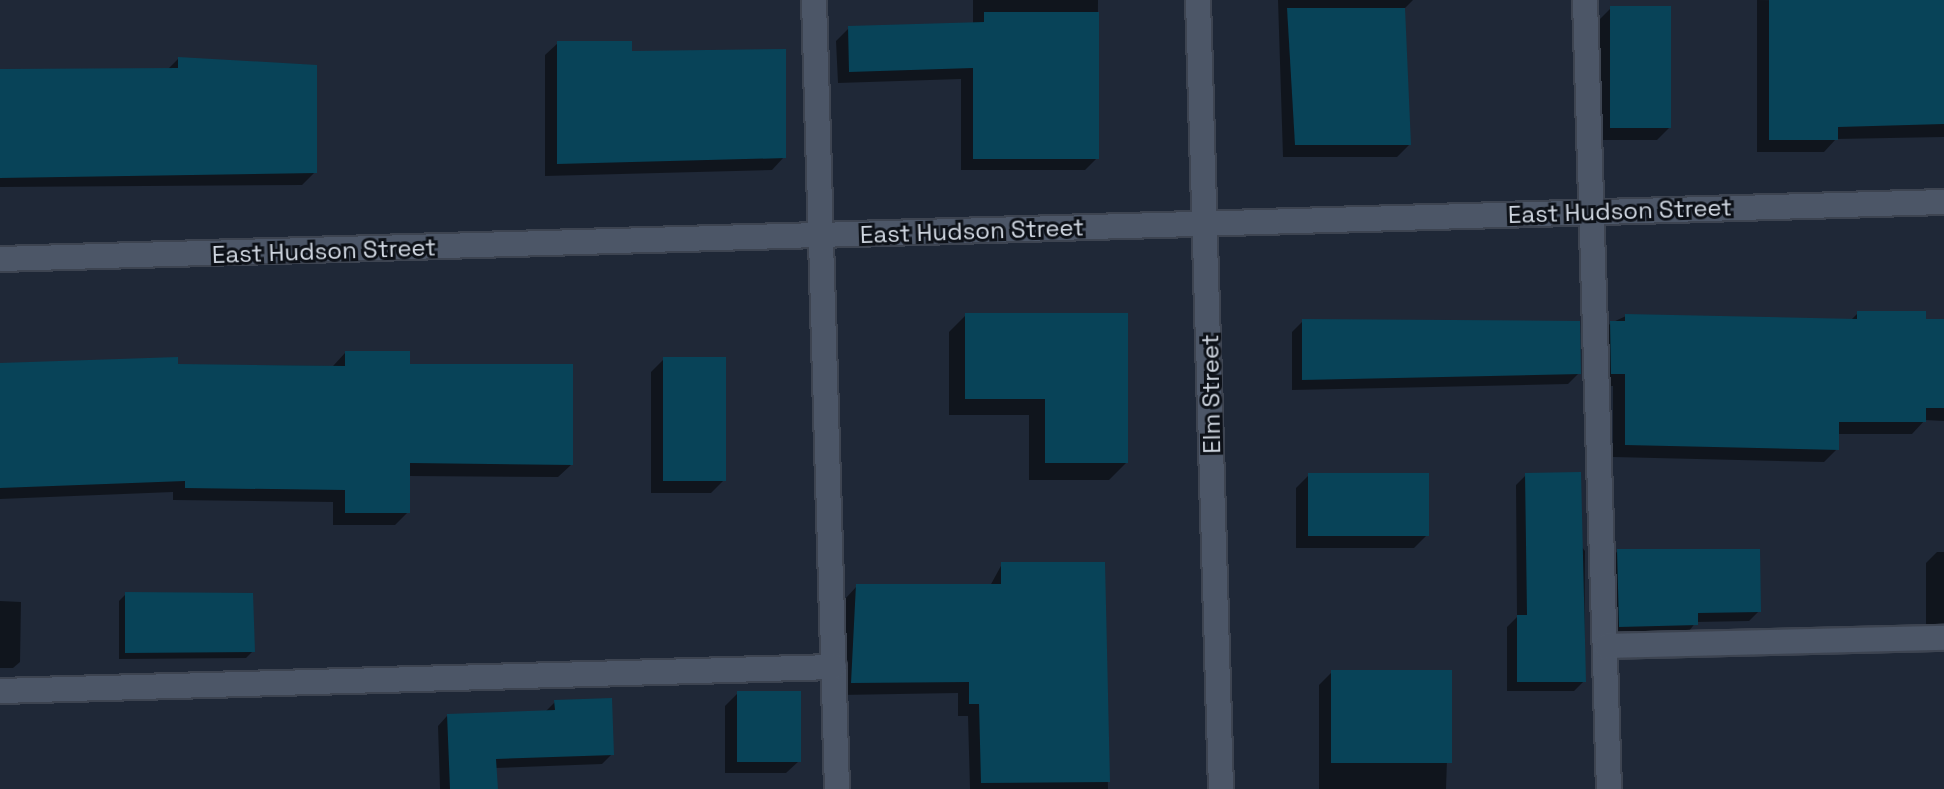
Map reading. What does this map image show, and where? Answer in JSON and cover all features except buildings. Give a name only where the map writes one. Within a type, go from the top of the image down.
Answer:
[{"type":"street","points":[[814,0],[837,789]]},
{"type":"street","name":"Elm Street","points":[[1198,0],[1221,789]]},
{"type":"street","points":[[1585,0],[1609,789]]},
{"type":"street","name":"East Hudson Street","points":[[0,259],[1944,202]]},
{"type":"street","points":[[1606,646],[1944,638]]},
{"type":"street","points":[[0,691],[834,667]]}]
